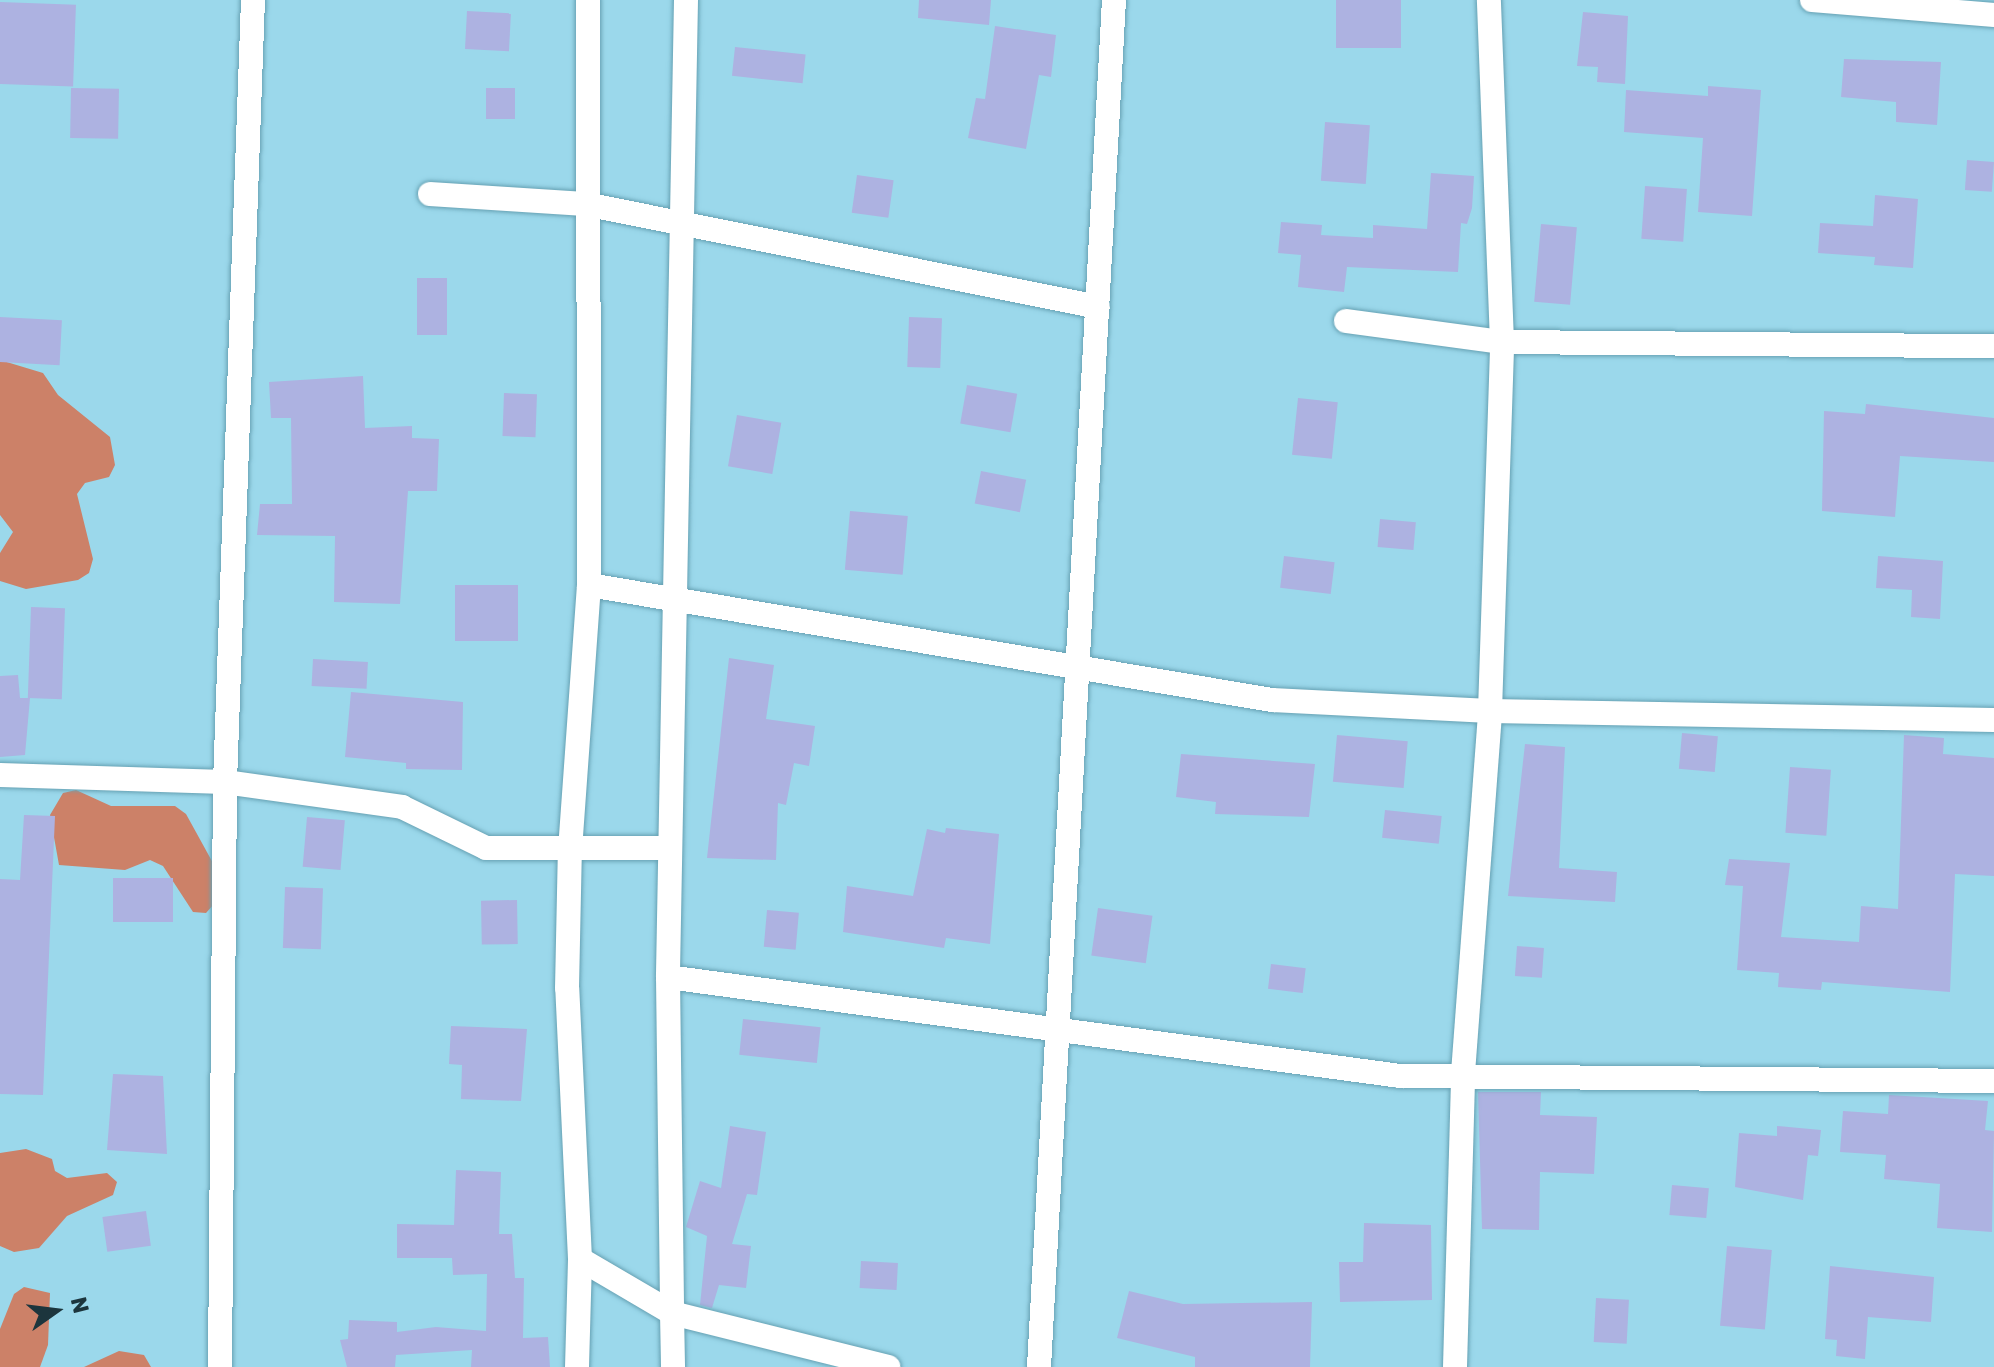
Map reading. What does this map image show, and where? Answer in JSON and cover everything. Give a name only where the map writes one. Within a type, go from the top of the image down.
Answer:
[{"type":"street","points":[[220,1367],[225,782],[253,0]]},
{"type":"street","points":[[577,1367],[580,1259],[567,988],[570,850],[589,585],[585,204],[588,0]]},
{"type":"street","points":[[673,1367],[668,977],[686,0]]},
{"type":"street","points":[[1039,1367],[1114,0]]},
{"type":"street","points":[[1455,1367],[1463,1073],[1490,711],[1502,342],[1489,0]]},
{"type":"street","points":[[1812,0],[1994,15]]},
{"type":"street","points":[[430,194],[585,204],[682,226],[1098,307]]},
{"type":"street","points":[[1346,321],[1502,342],[1994,346]]},
{"type":"street","points":[[589,585],[675,597],[1272,700],[1490,711],[1994,720]]},
{"type":"street","points":[[0,775],[225,782],[402,807],[486,848],[670,848]]},
{"type":"street","points":[[668,977],[1400,1076],[1463,1073],[1994,1081]]},
{"type":"street","points":[[580,1259],[672,1313],[888,1367]]},
{"type":"shaded area","points":[[0,360],[43,373],[58,395],[110,437],[115,465],[109,477],[85,483],[77,494],[93,559],[89,573],[78,580],[26,589],[0,581],[0,553],[13,532],[0,515]]},
{"type":"shaded area","points":[[76,790],[111,806],[175,806],[186,814],[213,863],[215,903],[206,913],[193,912],[163,866],[150,860],[125,870],[59,865],[50,815],[63,793]]},
{"type":"shaded area","points":[[26,1149],[52,1159],[55,1171],[67,1178],[107,1173],[117,1182],[113,1195],[67,1216],[39,1248],[14,1252],[0,1246],[0,1153]]},
{"type":"shaded area","points":[[24,1287],[50,1293],[48,1345],[40,1367],[0,1367],[0,1329],[14,1294]]},
{"type":"shaded area","points":[[119,1351],[144,1355],[151,1367],[84,1367]]},
{"type":"building","points":[[919,0],[991,0],[989,25],[918,18]]},
{"type":"building","points":[[1336,0],[1401,0],[1401,48],[1336,48]]},
{"type":"building","points":[[0,2],[76,5],[73,87],[0,84]]},
{"type":"building","points":[[467,11],[511,13],[509,51],[465,49]]},
{"type":"building","points":[[1583,12],[1628,16],[1625,84],[1597,82],[1598,67],[1577,66]]},
{"type":"building","points":[[995,26],[1056,35],[1051,77],[1039,75],[1026,149],[968,138],[976,98],[985,99]]},
{"type":"building","points":[[735,47],[806,54],[803,83],[732,76]]},
{"type":"building","points":[[1844,59],[1941,62],[1937,125],[1896,122],[1896,102],[1841,97]]},
{"type":"building","points":[[1708,86],[1761,90],[1752,216],[1698,212],[1703,138],[1624,132],[1626,90],[1708,96]]},
{"type":"building","points":[[71,88],[119,89],[118,139],[70,138]]},
{"type":"building","points":[[486,88],[515,88],[515,119],[486,119]]},
{"type":"building","points":[[1325,122],[1370,125],[1366,184],[1321,181]]},
{"type":"building","points":[[1967,160],[1994,162],[1992,192],[1965,190]]},
{"type":"building","points":[[1431,173],[1474,176],[1472,208],[1467,224],[1461,223],[1458,272],[1347,267],[1344,292],[1298,287],[1301,255],[1278,253],[1281,222],[1322,225],[1321,235],[1373,238],[1373,225],[1427,229]]},
{"type":"building","points":[[857,175],[894,180],[888,218],[852,213]]},
{"type":"building","points":[[1645,186],[1687,189],[1683,242],[1641,239]]},
{"type":"building","points":[[1875,195],[1918,199],[1913,268],[1874,265],[1875,257],[1818,253],[1820,223],[1873,226]]},
{"type":"building","points":[[1541,224],[1577,227],[1570,305],[1534,302]]},
{"type":"building","points":[[417,278],[447,278],[447,335],[417,335]]},
{"type":"building","points":[[0,317],[62,320],[60,365],[0,362]]},
{"type":"building","points":[[909,317],[942,318],[940,368],[907,367]]},
{"type":"building","points":[[363,376],[365,428],[412,426],[412,438],[439,439],[437,491],[408,491],[400,604],[334,602],[335,536],[257,535],[260,504],[292,504],[291,418],[271,418],[269,382]]},
{"type":"building","points":[[967,385],[1017,394],[1010,432],[960,423]]},
{"type":"building","points":[[504,393],[537,394],[535,437],[502,436]]},
{"type":"building","points":[[1298,398],[1338,402],[1332,459],[1292,455]]},
{"type":"building","points":[[1866,404],[1994,418],[1994,462],[1900,456],[1895,517],[1822,511],[1824,411],[1865,414]]},
{"type":"building","points":[[737,415],[781,423],[772,474],[728,466]]},
{"type":"building","points":[[981,471],[1026,480],[1020,512],[975,503]]},
{"type":"building","points":[[850,511],[908,516],[903,575],[845,570]]},
{"type":"building","points":[[1380,519],[1416,522],[1413,550],[1378,547]]},
{"type":"building","points":[[1284,556],[1335,562],[1331,594],[1280,588]]},
{"type":"building","points":[[1878,556],[1943,561],[1940,619],[1911,617],[1912,590],[1876,588]]},
{"type":"building","points":[[455,585],[518,585],[518,641],[455,641]]},
{"type":"building","points":[[31,607],[65,608],[62,699],[28,698]]},
{"type":"building","points":[[729,658],[774,665],[766,719],[815,726],[809,766],[794,763],[786,805],[778,803],[776,860],[707,858]]},
{"type":"building","points":[[313,659],[368,662],[367,689],[312,686]]},
{"type":"building","points":[[18,675],[20,698],[30,698],[25,755],[0,757],[0,676]]},
{"type":"building","points":[[351,692],[463,702],[462,770],[406,769],[406,763],[345,757]]},
{"type":"building","points":[[1682,733],[1718,736],[1715,772],[1679,769]]},
{"type":"building","points":[[1337,735],[1408,741],[1404,788],[1333,782]]},
{"type":"building","points":[[1904,735],[1944,738],[1943,754],[1994,758],[1994,876],[1955,874],[1950,992],[1822,982],[1821,990],[1778,987],[1779,973],[1737,970],[1743,886],[1725,885],[1729,859],[1790,863],[1781,937],[1859,942],[1861,906],[1898,909]]},
{"type":"building","points":[[1525,744],[1565,747],[1559,868],[1617,872],[1615,902],[1508,896]]},
{"type":"building","points":[[1181,754],[1315,764],[1309,817],[1215,814],[1216,802],[1176,797]]},
{"type":"building","points":[[1790,767],[1831,770],[1826,836],[1785,833]]},
{"type":"building","points":[[1385,810],[1442,816],[1439,844],[1382,838]]},
{"type":"building","points":[[24,815],[55,816],[43,1095],[0,1094],[0,879],[20,880]]},
{"type":"building","points":[[307,817],[345,820],[340,870],[303,867]]},
{"type":"building","points":[[946,828],[999,834],[990,944],[946,938],[944,948],[843,932],[847,886],[913,896],[927,829],[945,833]]},
{"type":"building","points":[[113,878],[173,878],[173,922],[113,922]]},
{"type":"building","points":[[285,887],[323,888],[321,949],[283,948]]},
{"type":"building","points":[[517,900],[518,944],[482,945],[481,901]]},
{"type":"building","points":[[1098,908],[1152,916],[1146,963],[1091,956]]},
{"type":"building","points":[[767,910],[799,913],[796,950],[764,947]]},
{"type":"building","points":[[1517,946],[1544,948],[1542,978],[1515,976]]},
{"type":"building","points":[[1271,964],[1306,968],[1303,993],[1268,989]]},
{"type":"building","points":[[743,1019],[821,1027],[817,1063],[739,1055]]},
{"type":"building","points":[[451,1026],[527,1029],[521,1101],[461,1099],[462,1065],[449,1064]]},
{"type":"building","points":[[113,1074],[163,1076],[167,1154],[107,1150]]},
{"type":"building","points":[[1478,1092],[1541,1092],[1540,1115],[1597,1117],[1594,1174],[1540,1172],[1539,1230],[1482,1229]]},
{"type":"building","points":[[1889,1095],[1988,1101],[1985,1130],[1994,1131],[1992,1232],[1937,1228],[1940,1184],[1884,1179],[1886,1155],[1840,1152],[1843,1111],[1888,1114]]},
{"type":"building","points":[[730,1126],[766,1132],[757,1195],[747,1194],[732,1244],[751,1246],[746,1288],[719,1285],[712,1308],[700,1305],[707,1236],[686,1227],[700,1181],[721,1188]]},
{"type":"building","points":[[1777,1126],[1821,1130],[1818,1156],[1808,1155],[1803,1200],[1735,1187],[1739,1133],[1777,1136]]},
{"type":"building","points":[[456,1170],[501,1172],[499,1234],[512,1234],[515,1278],[524,1278],[523,1338],[548,1337],[550,1367],[471,1367],[472,1350],[396,1355],[395,1367],[347,1367],[340,1340],[348,1339],[349,1320],[397,1322],[397,1332],[436,1327],[486,1331],[487,1274],[453,1275],[452,1258],[397,1258],[397,1224],[454,1225]]},
{"type":"building","points":[[1672,1185],[1709,1188],[1706,1218],[1669,1215]]},
{"type":"building","points":[[146,1211],[151,1246],[107,1252],[102,1217]]},
{"type":"building","points":[[1364,1223],[1431,1225],[1432,1300],[1340,1302],[1339,1262],[1363,1262]]},
{"type":"building","points":[[1727,1246],[1772,1250],[1765,1330],[1720,1326]]},
{"type":"building","points":[[861,1261],[898,1263],[897,1290],[860,1288]]},
{"type":"building","points":[[1830,1266],[1934,1277],[1931,1322],[1868,1317],[1865,1359],[1836,1356],[1837,1340],[1825,1339]]},
{"type":"building","points":[[1129,1291],[1183,1304],[1312,1302],[1310,1367],[1195,1367],[1195,1357],[1117,1338]]},
{"type":"building","points":[[1596,1298],[1629,1300],[1627,1344],[1594,1342]]}]
